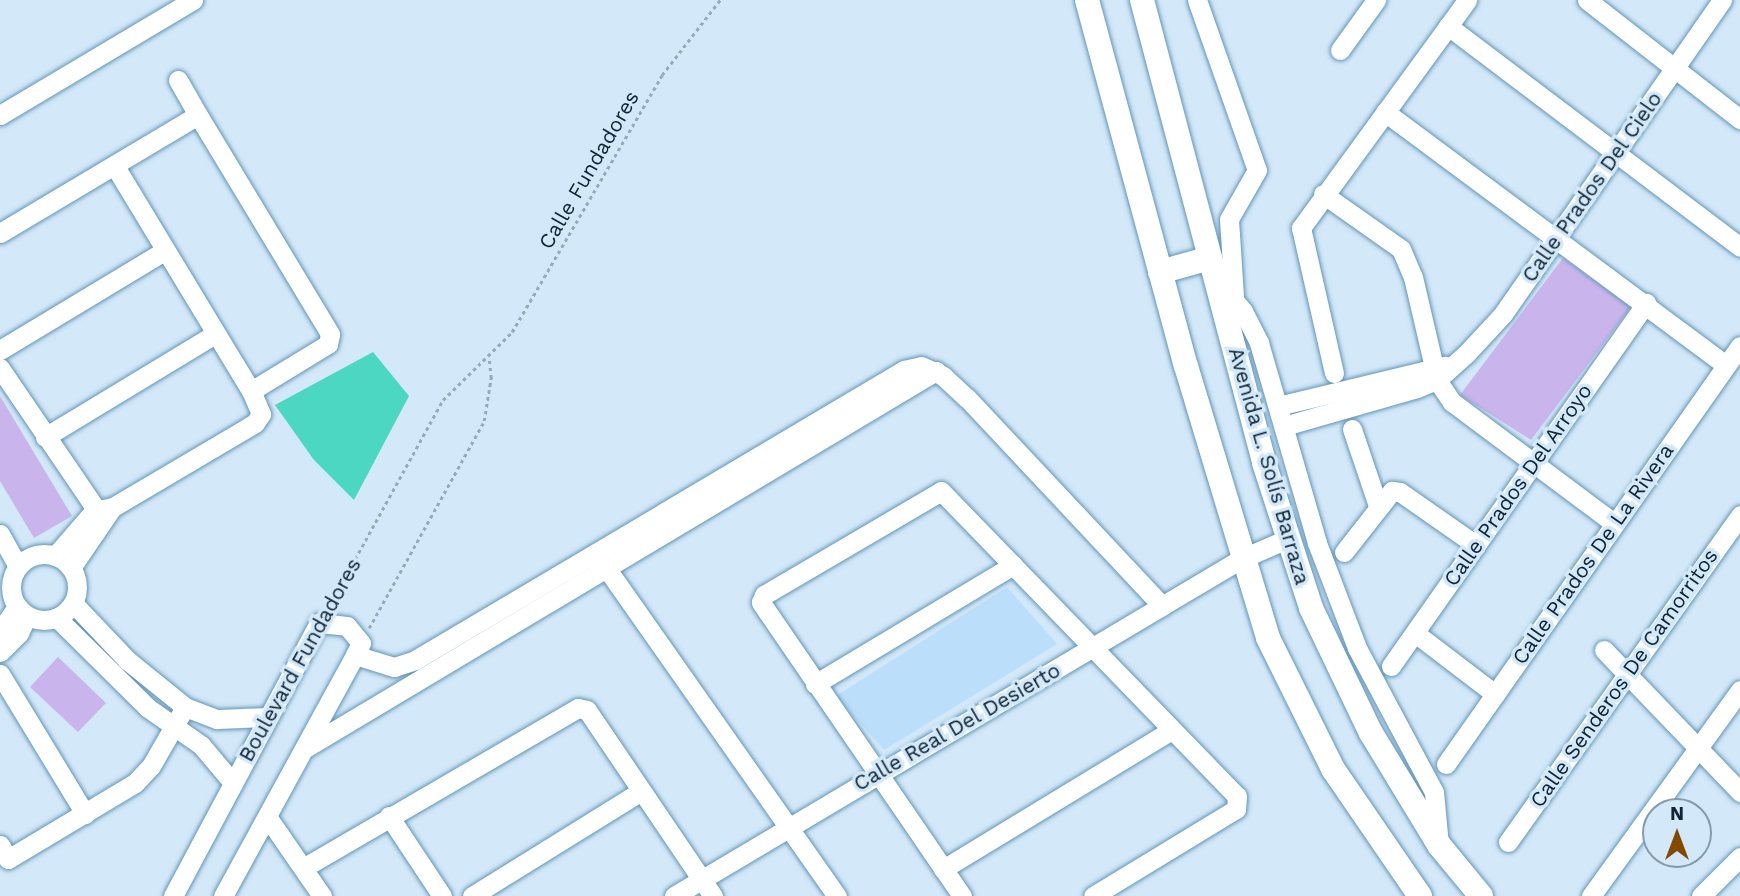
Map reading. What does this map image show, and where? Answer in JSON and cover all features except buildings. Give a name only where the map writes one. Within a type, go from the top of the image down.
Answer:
[{"type":"main road","points":[[1087,0],[1241,559],[1268,638],[1304,716],[1371,829],[1420,896]]},
{"type":"main road","name":"Avenida L. Solís Barraza","points":[[1142,0],[1287,539],[1335,664],[1371,733],[1439,845],[1481,896]]},
{"type":"main road","points":[[1160,272],[1213,268]]},
{"type":"street","points":[[0,115],[193,0]]},
{"type":"street","points":[[1197,0],[1258,170],[1229,219],[1234,297]]},
{"type":"street","points":[[1340,50],[1376,0]]},
{"type":"street","points":[[1334,373],[1300,235],[1323,194],[1466,0]]},
{"type":"street","points":[[1587,0],[1677,67],[1740,119]]},
{"type":"street","name":"Calle Prados Del Cielo","points":[[1284,426],[1453,366],[1503,314],[1722,0]]},
{"type":"street","points":[[1448,26],[1740,247]]},
{"type":"street","points":[[178,80],[330,334],[328,344],[251,391]]},
{"type":"street","points":[[1384,112],[1556,236],[1726,365]]},
{"type":"street","points":[[0,233],[198,116]]},
{"type":"street","points":[[55,556],[104,513],[255,424],[261,411],[115,166]]},
{"type":"street","points":[[1323,194],[1401,249],[1413,277],[1435,372],[1452,402],[1614,523]]},
{"type":"street","points":[[0,350],[164,251]]},
{"type":"street","points":[[1213,268],[1234,297],[1259,343],[1317,543],[1357,648],[1434,792],[1439,845]]},
{"type":"street","name":"Calle Prados Del Arroyo","points":[[1391,666],[1646,303]]},
{"type":"street","points":[[46,437],[215,334]]},
{"type":"street","name":"Calle Prados De La Rivera","points":[[1446,764],[1740,346]]},
{"type":"street","points":[[319,624],[347,626],[358,649],[387,667],[402,666],[904,370],[921,366],[936,371],[1162,606]]},
{"type":"street","points":[[0,368],[46,437],[104,513]]},
{"type":"street","points":[[307,747],[936,371]]},
{"type":"street","name":"Calle Prados Del Cielo","points":[[1278,406],[1435,372]]},
{"type":"street","points":[[1352,429],[1378,506]]},
{"type":"street","points":[[962,896],[762,606],[764,595],[941,491],[1170,731],[1237,796],[1238,806],[1093,896]]},
{"type":"street","points":[[1343,552],[1392,491],[1400,492],[1476,545]]},
{"type":"street","points":[[71,568],[104,513]]},
{"type":"street","name":"Calle Senderos De Camorritos","points":[[1508,842],[1740,515]]},
{"type":"street","points":[[0,534],[19,566]]},
{"type":"street","name":"Calle Real Del Desierto","points":[[674,896],[708,888],[788,826],[1241,559],[1287,539]]},
{"type":"street","points":[[596,552],[837,896]]},
{"type":"street","points":[[0,652],[19,633],[22,611],[11,586],[19,566],[35,555],[55,556],[71,568],[77,592],[73,603],[57,618]]},
{"type":"street","points":[[815,684],[1013,565]]},
{"type":"street","points":[[73,603],[127,660],[185,707],[217,719],[268,717]]},
{"type":"street","points":[[22,611],[57,618],[139,700],[201,745],[233,783]]},
{"type":"street","points":[[0,631],[22,611]]},
{"type":"street","name":"Boulevard Fundadores","points":[[181,892],[233,783],[319,624]]},
{"type":"street","points":[[1415,634],[1495,694]]},
{"type":"street","points":[[223,896],[307,747],[358,649]]},
{"type":"street","points":[[1604,650],[1740,792]]},
{"type":"street","points":[[0,674],[85,814]]},
{"type":"street","points":[[1591,896],[1740,690]]},
{"type":"street","points":[[3,856],[85,814],[144,775],[185,707]]},
{"type":"street","points":[[303,869],[389,816],[578,708],[587,710],[640,792],[708,888]]},
{"type":"street","points":[[943,869],[1170,731]]},
{"type":"street","points":[[472,896],[640,792]]},
{"type":"street","points":[[389,816],[442,896]]},
{"type":"street","points":[[268,818],[322,896]]},
{"type":"street","points":[[1701,896],[1740,857]]},
{"type":"path","name":"Calle Fundadores","points":[[429,424],[456,386],[489,359],[532,302],[662,75],[720,0]]},
{"type":"path","points":[[358,649],[471,447],[488,407],[489,359]]},
{"type":"path","name":"Boulevard Fundadores","points":[[319,624],[429,424]]},
{"type":"shaded area","points":[[1563,258],[1631,307],[1531,440],[1460,395]]},
{"type":"shaded area","points":[[373,352],[409,396],[354,500],[314,460],[275,405]]},
{"type":"shaded area","points":[[0,396],[72,516],[34,538],[0,481]]},
{"type":"shaded area","points":[[1007,587],[1057,644],[884,750],[836,696]]},
{"type":"shaded area","points":[[58,657],[106,703],[78,732],[30,687]]}]
